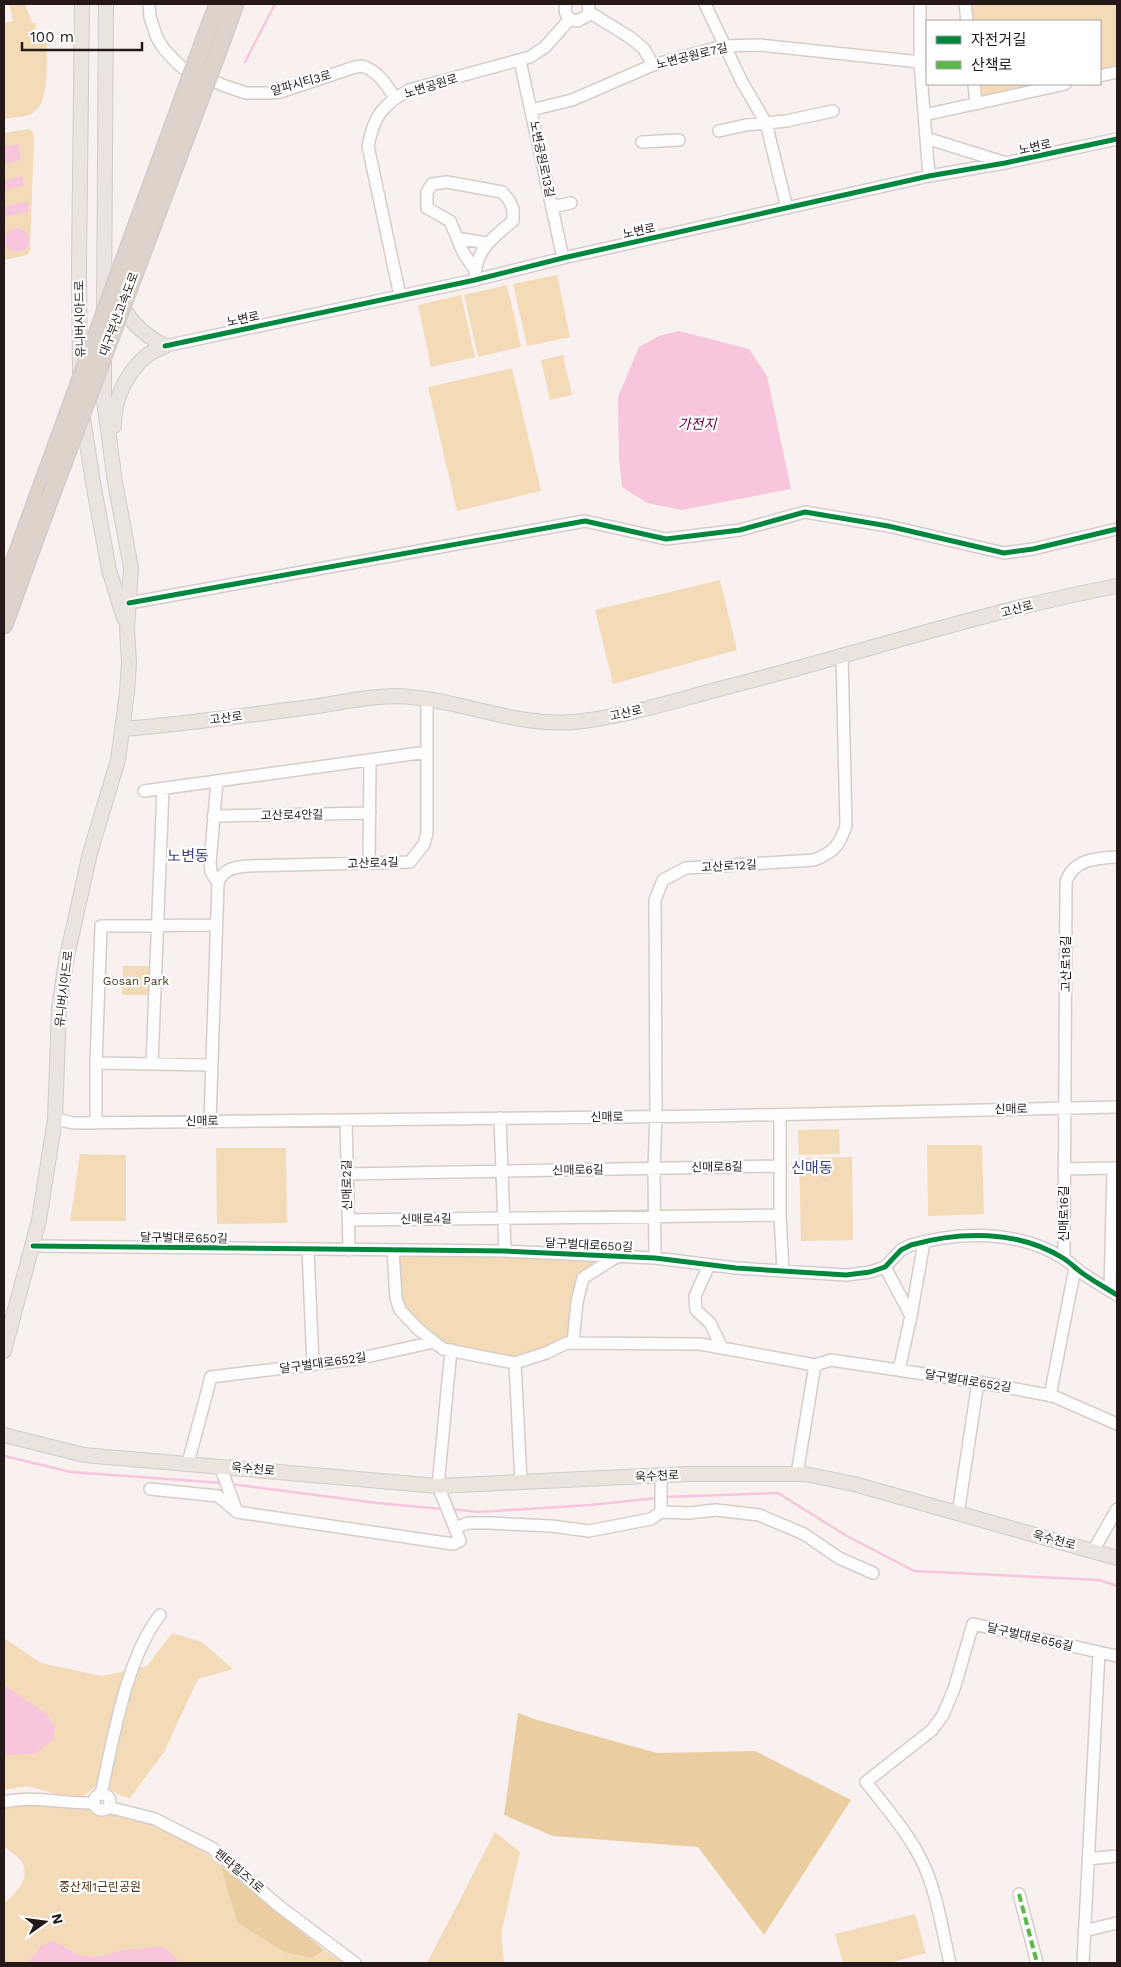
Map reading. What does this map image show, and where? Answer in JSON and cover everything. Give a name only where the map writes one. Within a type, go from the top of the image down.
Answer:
[{"type":"highway","name":"대구부산고속도로","points":[[4,589],[218,4]]},
{"type":"highway","name":"대구부산고속도로","points":[[4,625],[235,4]]},
{"type":"main road","name":"유니버시아드로","points":[[82,4],[79,266],[80,402],[110,570],[128,629]]},
{"type":"main road","name":"유니버시아드로","points":[[4,1351],[39,1220],[55,1119],[59,1007],[66,961],[90,852],[118,760],[129,663],[128,629],[131,568],[115,482],[104,400],[106,4]]},
{"type":"main road","points":[[104,239],[113,279],[122,306],[139,330],[165,346]]},
{"type":"main road","points":[[115,482],[114,411],[127,377],[146,356],[165,346]]},
{"type":"main road","name":"고산로","points":[[123,729],[399,696],[531,722],[559,724],[586,721],[626,713],[769,676],[1067,595],[1117,586]]},
{"type":"main road","name":"욱수천로","points":[[4,1435],[84,1455],[438,1486],[661,1476],[805,1474],[854,1484],[1117,1558]]},
{"type":"street","name":"알파시티3로","points":[[149,4],[152,26],[164,49],[183,68],[225,86],[246,93],[269,94],[362,66],[378,74],[395,98]]},
{"type":"street","points":[[705,4],[723,46],[766,123],[787,208]]},
{"type":"street","points":[[920,4],[920,62],[929,176]]},
{"type":"street","points":[[965,4],[967,20]]},
{"type":"street","points":[[565,5],[565,12],[570,19],[581,20],[589,6],[644,49],[653,65]]},
{"type":"street","name":"노변공원로","points":[[400,296],[368,146],[372,127],[383,108],[395,98],[420,87],[530,57],[545,47],[570,19]]},
{"type":"street","name":"노변공원로7길","points":[[531,110],[572,100],[653,65],[723,46],[760,45],[920,62]]},
{"type":"street","name":"노변공원로13길","points":[[520,61],[564,258]]},
{"type":"street","points":[[1101,76],[1117,72]]},
{"type":"street","points":[[974,85],[976,104]]},
{"type":"street","points":[[924,115],[1061,85]]},
{"type":"street","points":[[720,130],[746,124],[786,121],[833,111]]},
{"type":"street","name":"노변로","points":[[926,138],[1005,163]]},
{"type":"street","name":"노변로","points":[[165,346],[400,296],[474,274],[564,258],[929,176],[1005,163],[1117,139]]},
{"type":"street","points":[[642,142],[679,140]]},
{"type":"street","points":[[447,182],[502,192],[513,209],[513,221],[486,243],[474,274],[450,221],[427,208],[427,192],[432,184],[447,182]]},
{"type":"street","points":[[552,207],[571,203]]},
{"type":"street","points":[[457,238],[486,243]]},
{"type":"street","points":[[129,603],[585,521],[666,539],[740,530],[805,512],[888,526],[1004,553],[1117,529]]},
{"type":"street","name":"고산로12길","points":[[656,1116],[655,900],[664,880],[686,868],[814,860],[831,853],[840,842],[846,826],[842,655]]},
{"type":"street","name":"고산로4길","points":[[218,883],[224,872],[237,867],[410,862],[424,844],[427,833],[427,700]]},
{"type":"street","points":[[144,791],[427,752]]},
{"type":"street","points":[[369,864],[370,760]]},
{"type":"street","points":[[210,1121],[218,883],[211,872],[210,863],[217,781]]},
{"type":"street","points":[[152,1064],[163,788]]},
{"type":"street","name":"고산로4안길","points":[[213,816],[370,813]]},
{"type":"street","name":"고산로18길","points":[[1066,1108],[1066,882],[1068,874],[1092,858],[1117,857]]},
{"type":"street","points":[[96,1123],[96,1063],[101,926],[216,925]]},
{"type":"street","points":[[96,1063],[211,1065]]},
{"type":"street","name":"신매로","points":[[55,1119],[74,1123],[96,1123],[780,1115],[1117,1107]]},
{"type":"street","name":"신매로16길","points":[[1064,1259],[1066,1108]]},
{"type":"street","points":[[780,1115],[780,1214],[783,1271]]},
{"type":"street","points":[[655,1258],[654,1168],[656,1116]]},
{"type":"street","points":[[500,1118],[505,1251]]},
{"type":"street","name":"신매로2길","points":[[346,1120],[349,1250]]},
{"type":"street","name":"신매로8길","points":[[654,1168],[780,1166]]},
{"type":"street","name":"신매로6길","points":[[502,1172],[654,1168]]},
{"type":"street","name":"신매로16길","points":[[1064,1169],[1115,1168],[1114,1293]]},
{"type":"street","points":[[347,1174],[502,1172]]},
{"type":"street","points":[[504,1218],[780,1214]]},
{"type":"street","name":"신매로4길","points":[[348,1220],[504,1218]]},
{"type":"street","points":[[911,1316],[885,1267],[901,1250],[911,1245],[978,1234],[1030,1243],[1064,1259],[1114,1293]]},
{"type":"street","points":[[899,1370],[924,1242]]},
{"type":"street","name":"달구벌대로650길","points":[[33,1246],[505,1251],[655,1258],[709,1265],[846,1275],[870,1272],[885,1267]]},
{"type":"street","points":[[308,1250],[313,1365]]},
{"type":"street","name":"달구벌대로652길","points":[[393,1250],[396,1298],[400,1310],[418,1329],[443,1349],[515,1363],[546,1353],[567,1343],[700,1344],[815,1365],[831,1360],[978,1382],[1050,1396],[1117,1424]]},
{"type":"street","name":"달구벌대로650길","points":[[573,1343],[577,1302],[583,1278],[616,1257]]},
{"type":"street","points":[[709,1265],[695,1296],[696,1310],[710,1323],[722,1348]]},
{"type":"street","points":[[1050,1396],[1075,1268]]},
{"type":"street","name":"달구벌대로652길","points":[[188,1463],[211,1377],[357,1359],[434,1342]]},
{"type":"street","points":[[150,1489],[218,1496],[237,1512],[454,1544],[460,1541],[438,1486],[451,1350]]},
{"type":"street","points":[[515,1363],[521,1482]]},
{"type":"street","points":[[797,1474],[815,1365]]},
{"type":"street","points":[[958,1514],[978,1382]]},
{"type":"street","points":[[220,1466],[237,1512]]},
{"type":"street","points":[[661,1476],[661,1512]]},
{"type":"street","points":[[455,1528],[468,1523],[490,1523],[551,1526],[589,1531],[651,1519],[661,1512],[689,1513],[716,1510],[759,1515],[804,1534],[839,1558],[873,1573]]},
{"type":"street","points":[[1093,1550],[1117,1511]]},
{"type":"street","points":[[101,1794],[120,1710],[137,1657],[150,1628],[160,1616]]},
{"type":"street","name":"달구벌대로656길","points":[[950,1963],[930,1882],[917,1851],[899,1823],[866,1782],[932,1730],[943,1715],[954,1689],[973,1624],[1117,1656]]},
{"type":"street","points":[[1083,1963],[1100,1652]]},
{"type":"street","points":[[101,1794],[109,1797],[110,1802],[108,1807],[101,1810],[96,1808],[94,1803],[96,1796],[101,1794]]},
{"type":"street","points":[[4,1802],[22,1798],[70,1804],[94,1803]]},
{"type":"street","name":"펜타힐즈1로","points":[[108,1807],[154,1819],[212,1848],[279,1906],[355,1963]]},
{"type":"street","points":[[1088,1859],[1117,1856]]},
{"type":"street","points":[[1019,1894],[1038,1963]]},
{"type":"street","points":[[1084,1931],[1117,1923]]},
{"type":"green space","points":[[9,4],[25,4],[32,22],[36,23],[33,42],[47,43],[47,71],[45,92],[42,102],[37,109],[28,115],[4,119],[4,23],[13,21]]},
{"type":"green space","points":[[970,4],[1117,4],[1117,65],[1101,69],[1101,20],[972,20]]},
{"type":"green space","points":[[979,85],[1030,85],[981,96]]},
{"type":"green space","points":[[28,129],[32,131],[34,136],[30,251],[27,255],[4,260],[4,133]]},
{"type":"green space","points":[[557,275],[570,337],[527,346],[513,284]]},
{"type":"green space","points":[[507,285],[521,347],[478,357],[464,295]]},
{"type":"green space","points":[[461,295],[475,357],[431,367],[418,305]]},
{"type":"green space","points":[[563,355],[572,395],[550,400],[541,360]]},
{"type":"green space","points":[[512,368],[541,491],[457,511],[428,387]]},
{"type":"green space","points":[[720,580],[737,650],[613,684],[595,610]]},
{"type":"green space","name":"Gosan Park","points":[[123,966],[150,966],[149,995],[122,995]]},
{"type":"green space","points":[[839,1129],[840,1154],[799,1155],[798,1130]]},
{"type":"green space","points":[[927,1145],[982,1145],[984,1214],[928,1216]]},
{"type":"green space","points":[[216,1148],[286,1148],[287,1223],[217,1224]]},
{"type":"green space","points":[[80,1154],[126,1155],[126,1221],[70,1221]]},
{"type":"green space","points":[[852,1157],[853,1240],[801,1241],[799,1158]]},
{"type":"green space","points":[[393,1250],[609,1256],[583,1278],[574,1339],[515,1363],[443,1349],[405,1317]]},
{"type":"green space","points":[[172,1633],[202,1642],[233,1669],[198,1679],[164,1752],[130,1798],[118,1794],[100,1783],[85,1795],[73,1799],[27,1786],[4,1790],[4,1638],[41,1663],[102,1676],[147,1666]]},
{"type":"green space","name":"중산제1근린공원","points":[[4,1802],[94,1803],[182,1833],[324,1950],[345,1963],[4,1963],[4,1903],[21,1886],[25,1874],[22,1862],[4,1846]]},
{"type":"green space","points":[[495,1832],[520,1852],[501,1934],[504,1963],[427,1963]]},
{"type":"green space","points":[[915,1914],[926,1953],[889,1963],[843,1963],[835,1934]]},
{"type":"shaded area","points":[[518,1713],[657,1753],[755,1751],[851,1800],[764,1935],[698,1847],[553,1836],[504,1815]]},
{"type":"shaded area","points":[[221,1866],[324,1950],[312,1958],[284,1952],[237,1922]]},
{"type":"water","points":[[18,144],[21,160],[4,164],[4,147]]},
{"type":"water","points":[[22,176],[24,186],[4,190],[4,180]]},
{"type":"water","points":[[27,202],[29,212],[4,217],[4,206]]},
{"type":"water","points":[[17,228],[25,232],[29,240],[25,248],[17,252],[9,248],[5,240],[9,232]]},
{"type":"water","name":"가전지","points":[[679,331],[749,349],[767,376],[791,489],[682,510],[647,503],[622,487],[619,458],[618,397],[639,347],[659,336]]},
{"type":"water","points":[[4,1685],[47,1714],[55,1728],[53,1740],[34,1754],[4,1755]]},
{"type":"water","points":[[52,1940],[78,1955],[94,1957],[122,1950],[161,1947],[168,1950],[181,1963],[28,1963],[40,1947]]},
{"type":"waterway","points":[[245,62],[275,4]]},
{"type":"waterway","points":[[4,1456],[71,1472],[222,1483]]},
{"type":"waterway","points":[[230,1484],[377,1503],[443,1509]]},
{"type":"waterway","points":[[665,1497],[778,1493],[847,1536],[914,1571],[1099,1580],[1117,1586]]},
{"type":"waterway","points":[[451,1509],[478,1512],[590,1505],[657,1498]]},
{"type":"marked path","points":[[1019,1894],[1037,1963]]},
{"type":"cycle path","points":[[165,346],[475,280],[563,258],[929,176],[1005,163],[1117,139]]},
{"type":"cycle path","points":[[129,603],[585,521],[666,539],[740,530],[805,512],[888,526],[1004,553],[1033,549],[1117,529]]},
{"type":"cycle path","points":[[33,1246],[505,1251],[655,1258],[736,1268],[846,1275],[870,1272],[885,1267],[901,1250],[911,1245],[949,1237],[988,1236],[1027,1242],[1046,1249],[1063,1258],[1082,1273],[1117,1295]]},
{"type":"district","name":"노변동","points":[[188,856]]},
{"type":"district","name":"신매동","points":[[812,1168]]}]
